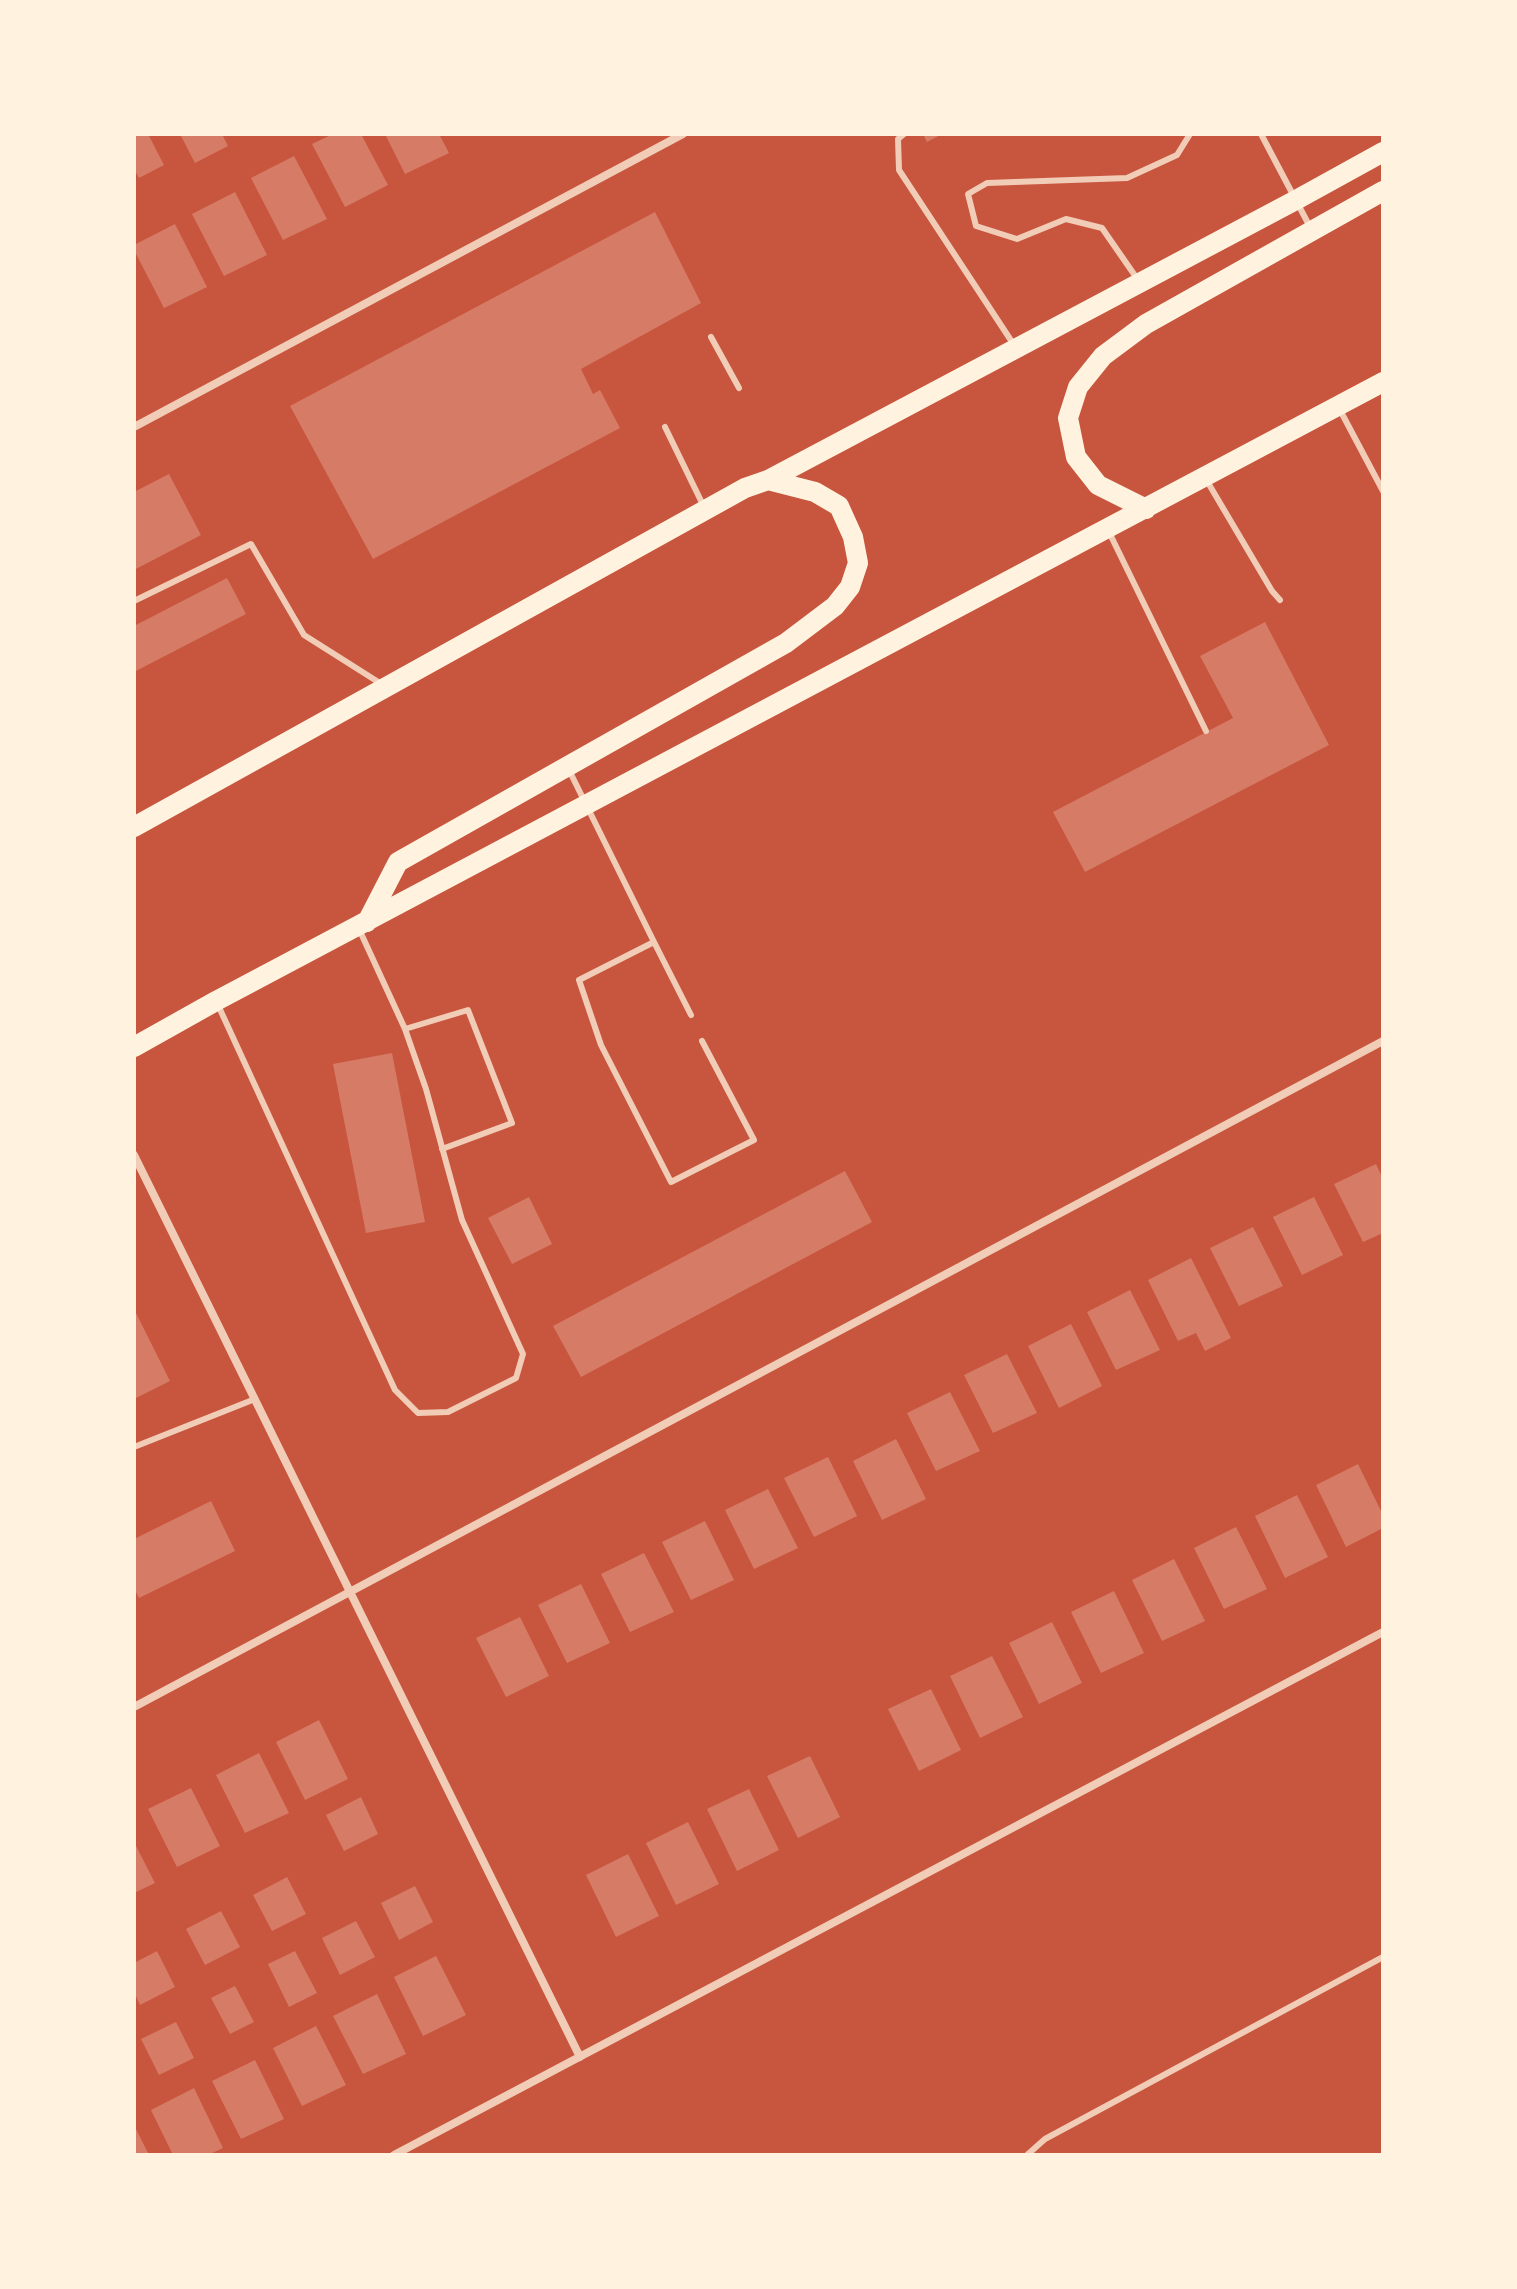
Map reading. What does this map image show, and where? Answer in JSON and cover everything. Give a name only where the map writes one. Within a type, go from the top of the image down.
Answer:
[{"type":"main road","points":[[134,827],[745,488],[768,480],[1383,152]]},
{"type":"main road","points":[[1146,509],[1098,485],[1076,457],[1068,418],[1078,387],[1103,356],[1146,324],[1383,191]]},
{"type":"main road","points":[[134,1047],[1383,382]]},
{"type":"main road","points":[[362,924],[398,862],[786,643],[835,606],[850,587],[858,563],[853,537],[839,506],[815,492],[768,480]]},
{"type":"street","points":[[134,427],[683,134]]},
{"type":"street","points":[[134,1707],[1383,1041]]},
{"type":"street","points":[[134,1155],[580,2057]]},
{"type":"street","points":[[394,2155],[1383,1632]]},
{"type":"lane","points":[[904,134],[898,139],[899,170],[1016,349]]},
{"type":"lane","points":[[1140,283],[1102,228],[1066,219],[1017,239],[976,226],[968,194],[987,183],[1127,178],[1177,155],[1190,134]]},
{"type":"lane","points":[[1261,134],[1312,231]]},
{"type":"lane","points":[[711,337],[739,388]]},
{"type":"lane","points":[[1338,406],[1383,491]]},
{"type":"lane","points":[[665,427],[705,510]]},
{"type":"lane","points":[[1205,478],[1280,600]]},
{"type":"lane","points":[[1108,529],[1206,731]]},
{"type":"lane","points":[[134,601],[251,544],[304,635],[386,687]]},
{"type":"lane","points":[[567,767],[691,1015]]},
{"type":"lane","points":[[216,1001],[395,1390],[418,1413],[448,1412],[516,1378],[523,1354],[462,1220],[426,1089],[362,924]]},
{"type":"lane","points":[[654,942],[579,980],[601,1045],[671,1182],[754,1140],[702,1041]]},
{"type":"lane","points":[[405,1029],[468,1010],[512,1123],[442,1149]]},
{"type":"lane","points":[[134,1447],[255,1399]]},
{"type":"lane","points":[[1027,2155],[1045,2139],[1383,1957]]},
{"type":"building","points":[[136,134],[148,134],[164,165],[139,178],[134,169]]},
{"type":"building","points":[[180,134],[222,134],[228,146],[195,163]]},
{"type":"building","points":[[333,134],[361,134],[388,185],[345,207],[312,144]]},
{"type":"building","points":[[385,134],[439,134],[449,153],[405,174]]},
{"type":"building","points":[[923,134],[942,134],[927,142]]},
{"type":"building","points":[[294,156],[327,219],[283,240],[251,178]]},
{"type":"building","points":[[235,192],[267,255],[224,276],[192,214]]},
{"type":"building","points":[[655,212],[701,303],[581,369],[593,394],[600,390],[620,428],[373,559],[290,406]]},
{"type":"building","points":[[175,224],[207,287],[164,308],[134,245]]},
{"type":"building","points":[[169,474],[201,535],[134,570],[134,492]]},
{"type":"building","points":[[227,578],[246,614],[134,672],[134,626]]},
{"type":"building","points":[[1265,622],[1329,745],[1085,872],[1053,812],[1233,718],[1200,656]]},
{"type":"building","points":[[392,1053],[425,1222],[366,1233],[333,1064]]},
{"type":"building","points":[[1376,1164],[1383,1179],[1383,1233],[1363,1242],[1334,1184]]},
{"type":"building","points":[[845,1171],[872,1222],[581,1377],[553,1326]]},
{"type":"building","points":[[529,1197],[552,1244],[512,1264],[488,1218]]},
{"type":"building","points":[[1314,1197],[1343,1255],[1302,1275],[1273,1217]]},
{"type":"building","points":[[1253,1227],[1283,1286],[1239,1306],[1210,1248]]},
{"type":"building","points":[[1191,1258],[1231,1338],[1205,1351],[1196,1333],[1178,1341],[1148,1280]]},
{"type":"building","points":[[1130,1290],[1160,1350],[1116,1370],[1087,1312]]},
{"type":"building","points":[[134,1309],[170,1381],[134,1399]]},
{"type":"building","points":[[1071,1324],[1102,1386],[1059,1408],[1028,1346]]},
{"type":"building","points":[[1007,1354],[1037,1413],[993,1433],[964,1375]]},
{"type":"building","points":[[950,1392],[980,1451],[936,1471],[907,1413]]},
{"type":"building","points":[[896,1439],[926,1499],[882,1520],[853,1461]]},
{"type":"building","points":[[828,1457],[857,1516],[814,1537],[784,1478]]},
{"type":"building","points":[[1358,1464],[1383,1515],[1383,1528],[1346,1547],[1316,1485]]},
{"type":"building","points":[[768,1489],[798,1548],[754,1569],[725,1510]]},
{"type":"building","points":[[1297,1495],[1328,1557],[1285,1578],[1255,1516]]},
{"type":"building","points":[[211,1501],[235,1551],[139,1598],[134,1588],[134,1539]]},
{"type":"building","points":[[705,1521],[734,1580],[691,1600],[662,1542]]},
{"type":"building","points":[[1236,1527],[1267,1589],[1224,1609],[1194,1548]]},
{"type":"building","points":[[644,1553],[674,1612],[630,1632],[601,1574]]},
{"type":"building","points":[[1174,1559],[1205,1621],[1162,1641],[1132,1580]]},
{"type":"building","points":[[581,1584],[610,1643],[567,1663],[538,1605]]},
{"type":"building","points":[[1114,1591],[1144,1653],[1101,1673],[1071,1612]]},
{"type":"building","points":[[520,1617],[549,1676],[506,1697],[476,1638]]},
{"type":"building","points":[[1052,1622],[1082,1683],[1039,1704],[1009,1643]]},
{"type":"building","points":[[992,1656],[1023,1717],[980,1738],[950,1676]]},
{"type":"building","points":[[931,1689],[961,1750],[919,1771],[888,1709]]},
{"type":"building","points":[[319,1720],[348,1779],[305,1800],[276,1742]]},
{"type":"building","points":[[259,1753],[289,1813],[245,1833],[216,1775]]},
{"type":"building","points":[[810,1756],[840,1817],[798,1838],[767,1776]]},
{"type":"building","points":[[191,1788],[220,1846],[177,1867],[148,1809]]},
{"type":"building","points":[[749,1789],[779,1850],[737,1871],[707,1809]]},
{"type":"building","points":[[361,1797],[378,1834],[344,1851],[326,1815]]},
{"type":"building","points":[[688,1822],[719,1884],[676,1905],[646,1843]]},
{"type":"building","points":[[134,1842],[155,1883],[134,1893]]},
{"type":"building","points":[[628,1854],[659,1916],[616,1937],[586,1875]]},
{"type":"building","points":[[287,1877],[306,1914],[272,1931],[253,1895]]},
{"type":"building","points":[[415,1886],[433,1922],[399,1940],[381,1903]]},
{"type":"building","points":[[221,1911],[240,1947],[205,1965],[186,1929]]},
{"type":"building","points":[[356,1921],[375,1957],[340,1975],[322,1938]]},
{"type":"building","points":[[157,1951],[175,1987],[140,2005],[134,1992],[134,1963]]},
{"type":"building","points":[[295,1951],[317,1993],[289,2007],[268,1964]]},
{"type":"building","points":[[436,1956],[466,2015],[423,2036],[394,1977]]},
{"type":"building","points":[[235,1986],[254,2022],[230,2034],[211,1998]]},
{"type":"building","points":[[377,1994],[406,2054],[363,2074],[333,2016]]},
{"type":"building","points":[[176,2022],[194,2058],[159,2075],[141,2039]]},
{"type":"building","points":[[316,2026],[346,2085],[302,2106],[273,2048]]},
{"type":"building","points":[[255,2060],[284,2119],[241,2139],[212,2081]]},
{"type":"building","points":[[194,2088],[223,2148],[208,2155],[173,2155],[151,2110]]},
{"type":"building","points":[[134,2125],[149,2155],[134,2155]]}]
